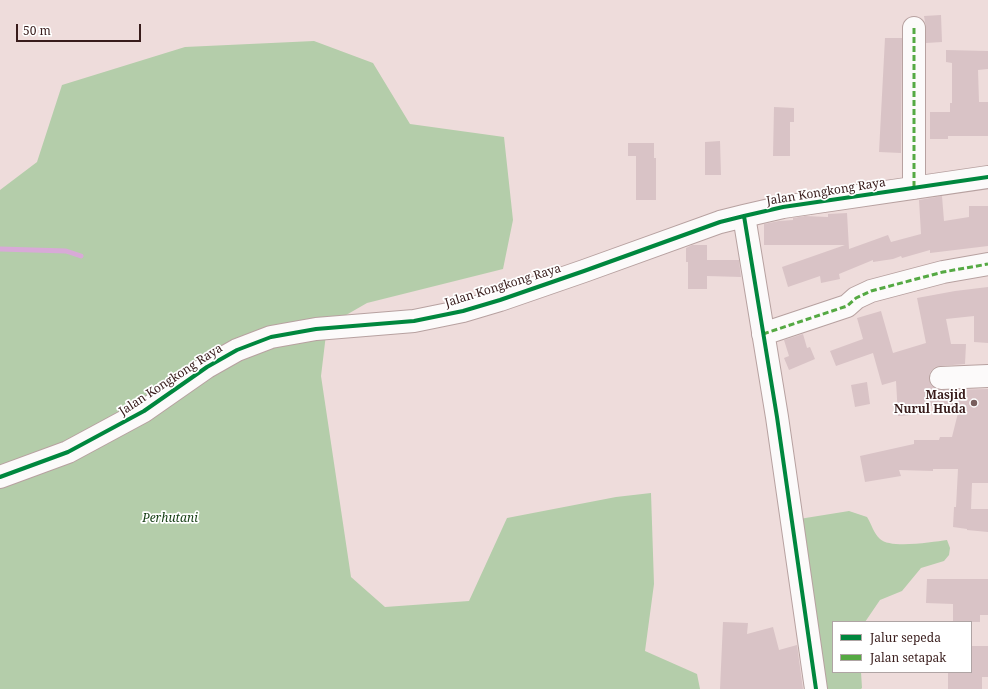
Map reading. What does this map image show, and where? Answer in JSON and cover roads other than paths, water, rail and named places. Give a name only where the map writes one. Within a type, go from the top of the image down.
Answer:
[{"type":"street","points":[[914,28],[914,188]]},
{"type":"street","name":"Jalan Kongkong Raya","points":[[0,477],[68,452],[144,411],[207,367],[237,350],[271,337],[316,329],[414,320],[463,311],[591,269],[720,222],[783,207],[988,177]]},
{"type":"street","points":[[744,216],[816,689]]},
{"type":"street","points":[[763,334],[847,306],[856,298],[871,291],[943,272],[988,264]]},
{"type":"street","points":[[941,378],[988,376]]},
{"type":"waterway","points":[[0,249],[66,251],[81,256]]},
{"type":"place","name":"Masjid Nurul Huda","points":[[974,403]]},
{"type":"park label","name":"Perhutani","points":[[170,519]]}]
